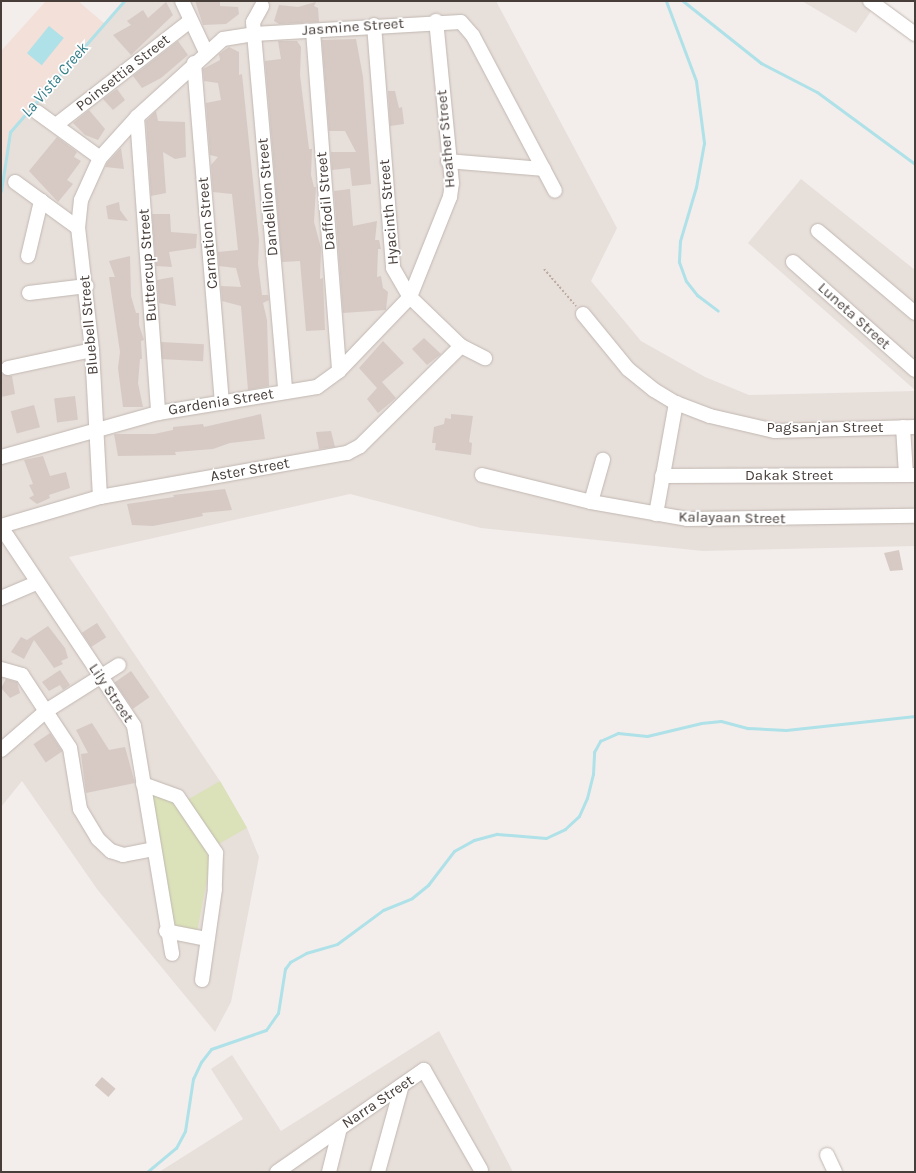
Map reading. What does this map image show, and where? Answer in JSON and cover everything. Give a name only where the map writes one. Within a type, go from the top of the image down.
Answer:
[{"type":"street","points":[[182,1],[190,21],[206,52]]},
{"type":"street","points":[[870,1],[915,34]]},
{"type":"street","name":"Dandellion Street","points":[[262,6],[254,18],[254,34],[285,391]]},
{"type":"street","name":"Poinsettia Street","points":[[56,125],[190,21]]},
{"type":"street","name":"Heather Street","points":[[410,297],[448,203],[452,183],[448,161],[436,21]]},
{"type":"street","name":"Jasmine Street","points":[[100,158],[137,117],[194,63],[206,52],[229,37],[374,25],[455,21],[470,30],[555,191]]},
{"type":"street","name":"Hyacinth Street","points":[[374,25],[393,268],[410,297],[461,346],[485,358]]},
{"type":"street","name":"Daffodil Street","points":[[313,31],[339,371]]},
{"type":"street","name":"Carnation Street","points":[[194,63],[222,403]]},
{"type":"street","points":[[37,112],[100,158]]},
{"type":"street","name":"Buttercup Street","points":[[137,117],[158,412]]},
{"type":"street","name":"Bluebell Street","points":[[100,158],[81,200],[78,228],[87,286],[100,496]]},
{"type":"street","points":[[448,161],[544,169]]},
{"type":"street","points":[[15,182],[78,228]]},
{"type":"street","points":[[28,256],[41,201]]},
{"type":"street","points":[[818,231],[915,312]]},
{"type":"street","name":"Luneta Street","points":[[793,262],[915,370]]},
{"type":"street","points":[[29,293],[87,286]]},
{"type":"street","name":"Gardenia Street","points":[[1,457],[158,412],[317,387],[339,371],[410,297]]},
{"type":"street","name":"Pagsanjan Street","points":[[583,314],[628,369],[676,403],[733,423],[775,431],[909,427]]},
{"type":"street","name":"Aster Street","points":[[1,526],[100,496],[347,452],[360,446],[461,346]]},
{"type":"street","points":[[8,368],[92,350]]},
{"type":"street","points":[[656,514],[676,403]]},
{"type":"street","points":[[909,427],[910,475]]},
{"type":"street","points":[[591,502],[603,460]]},
{"type":"street","name":"Kalayaan Street","points":[[482,475],[591,502],[656,514],[715,520],[915,516]]},
{"type":"street","name":"Dakak Street","points":[[662,476],[910,475]]},
{"type":"street","name":"Lily Street","points":[[1,526],[36,583],[134,726],[166,931],[172,954]]},
{"type":"street","points":[[1,598],[36,583]]},
{"type":"street","points":[[1,750],[46,711],[119,665]]},
{"type":"street","points":[[1,669],[22,675],[73,756],[80,808],[98,839],[111,852],[123,855],[153,849]]},
{"type":"street","points":[[143,784],[178,797],[216,853],[215,890],[202,980]]},
{"type":"street","points":[[166,931],[207,939]]},
{"type":"street","name":"Narra Street","points":[[281,1170],[424,1070],[481,1170]]},
{"type":"street","points":[[378,1172],[402,1085]]},
{"type":"street","points":[[329,1172],[340,1128]]},
{"type":"street","points":[[827,1155],[834,1172]]},
{"type":"path","points":[[544,269],[583,314]]},
{"type":"shaded area","points":[[46,1],[78,1],[105,24],[10,132],[1,191],[1,51]]},
{"type":"shaded area","points":[[124,1],[496,1],[617,228],[591,281],[641,341],[705,377],[749,395],[915,391],[915,546],[703,551],[481,528],[350,494],[69,557],[220,781],[247,828],[259,857],[231,1002],[215,1032],[97,889],[22,781],[1,807],[1,191],[10,132]]},
{"type":"shaded area","points":[[802,1],[878,1],[856,33]]},
{"type":"shaded area","points":[[801,179],[915,270],[915,390],[748,243]]},
{"type":"shaded area","points":[[439,1031],[513,1172],[159,1172],[243,1119],[211,1069],[232,1055],[281,1131]]},
{"type":"green space","points":[[220,781],[247,828],[212,848],[185,801]]},
{"type":"green space","points":[[156,792],[174,798],[205,846],[210,864],[197,932],[171,924],[152,796]]},
{"type":"water","points":[[49,26],[64,38],[42,65],[27,53]]},
{"type":"building","points":[[195,1],[220,1],[220,6],[238,7],[239,14],[226,24],[203,25]]},
{"type":"building","points":[[166,2],[173,15],[131,55],[113,35],[131,25],[127,21],[143,10],[148,18]]},
{"type":"building","points":[[316,2],[314,6],[318,8],[319,22],[279,24],[274,21],[279,5],[298,7]]},
{"type":"building","points":[[356,39],[363,77],[371,184],[352,186],[350,168],[332,170],[331,152],[356,152],[345,131],[329,131],[322,40]]},
{"type":"building","points":[[178,41],[188,55],[161,78],[142,88],[133,76]]},
{"type":"building","points":[[278,41],[297,41],[301,47],[300,75],[309,149],[312,149],[311,175],[314,187],[316,187],[314,222],[321,248],[320,279],[323,278],[325,330],[306,331],[300,261],[282,262],[265,61],[281,59]]},
{"type":"building","points":[[229,47],[239,52],[239,75],[242,74],[259,240],[258,264],[262,295],[268,295],[269,300],[263,303],[267,320],[269,386],[248,390],[241,306],[222,301],[221,286],[241,287],[236,268],[219,266],[218,252],[238,250],[232,194],[213,192],[211,165],[218,157],[210,155],[206,103],[221,100],[218,83],[204,81],[203,69],[220,60],[219,54]]},
{"type":"building","points":[[117,89],[125,100],[113,110],[103,99]]},
{"type":"building","points":[[388,91],[395,91],[399,108],[402,107],[404,124],[390,126]]},
{"type":"building","points":[[89,110],[105,129],[98,140],[85,135],[73,123]]},
{"type":"building","points":[[156,111],[158,121],[185,122],[186,157],[175,159],[163,152],[166,193],[151,196],[146,121]]},
{"type":"building","points":[[57,137],[77,152],[74,157],[81,161],[67,180],[73,184],[58,202],[29,171]]},
{"type":"building","points":[[121,148],[124,169],[105,167],[107,163]]},
{"type":"building","points":[[350,189],[353,226],[377,221],[375,240],[379,240],[381,249],[378,249],[377,277],[381,276],[383,288],[388,292],[386,310],[343,313],[334,191]]},
{"type":"building","points":[[119,202],[120,210],[128,221],[108,219],[106,206]]},
{"type":"building","points":[[152,214],[170,214],[171,232],[197,234],[196,248],[169,252],[172,267],[156,266]]},
{"type":"building","points":[[130,256],[131,296],[136,313],[139,313],[139,325],[144,340],[141,341],[142,359],[140,359],[138,383],[143,407],[123,407],[118,368],[120,352],[109,277],[115,277],[109,261]]},
{"type":"building","points":[[173,277],[176,306],[159,303],[157,280]]},
{"type":"building","points":[[424,338],[441,354],[427,365],[412,349]]},
{"type":"building","points":[[383,341],[404,363],[382,382],[396,398],[378,413],[367,399],[377,388],[359,368]]},
{"type":"building","points":[[161,342],[204,344],[203,361],[160,359]]},
{"type":"building","points":[[1,374],[12,376],[15,394],[1,397]]},
{"type":"building","points":[[75,396],[78,420],[57,422],[54,399]]},
{"type":"building","points":[[34,405],[40,427],[17,433],[11,411]]},
{"type":"building","points":[[261,414],[265,439],[230,443],[213,449],[175,452],[176,455],[118,456],[114,434],[154,434],[173,430],[173,427],[203,424],[204,427]]},
{"type":"building","points":[[451,414],[473,416],[469,442],[472,443],[471,455],[435,450],[436,443],[432,443],[434,427],[444,424],[445,418],[451,419]]},
{"type":"building","points":[[331,431],[335,447],[319,449],[316,432]]},
{"type":"building","points":[[43,456],[50,476],[66,472],[70,488],[49,495],[50,498],[37,504],[29,498],[34,495],[29,485],[33,484],[24,460]]},
{"type":"building","points":[[225,489],[232,510],[202,513],[203,516],[153,526],[132,525],[127,504],[174,497],[173,495]]},
{"type":"building","points":[[899,550],[903,570],[890,571],[884,553]]},
{"type":"building","points":[[97,623],[106,637],[91,647],[82,633]]},
{"type":"building","points":[[48,626],[65,648],[68,658],[61,661],[63,664],[54,668],[34,640],[24,659],[11,652],[21,637],[27,640]]},
{"type":"building","points":[[60,670],[70,685],[63,690],[60,685],[49,691],[42,682]]},
{"type":"building","points":[[131,671],[149,697],[133,709],[115,682]]},
{"type":"building","points":[[6,679],[17,682],[20,693],[10,698],[1,688]]},
{"type":"building","points":[[92,723],[109,750],[125,747],[135,783],[86,793],[81,754],[88,753],[76,730]]},
{"type":"building","points":[[50,733],[62,751],[46,762],[33,744]]},
{"type":"building","points":[[102,1077],[116,1089],[108,1097],[95,1085]]},
{"type":"waterway","name":"La Vista Creek","points":[[1,191],[10,132],[124,1]]},
{"type":"waterway","points":[[666,1],[696,81],[704,143],[696,187],[680,241],[679,262],[686,281],[697,295],[718,311]]},
{"type":"waterway","points":[[683,1],[761,63],[817,92],[915,164]]},
{"type":"waterway","points":[[147,1172],[176,1148],[185,1131],[193,1079],[201,1062],[211,1049],[266,1030],[278,1013],[285,969],[290,962],[306,953],[337,944],[383,910],[412,898],[428,885],[454,851],[474,840],[497,834],[546,838],[565,829],[579,816],[587,798],[593,774],[594,752],[600,741],[618,733],[647,736],[701,723],[721,721],[748,728],[786,730],[915,716]]}]
